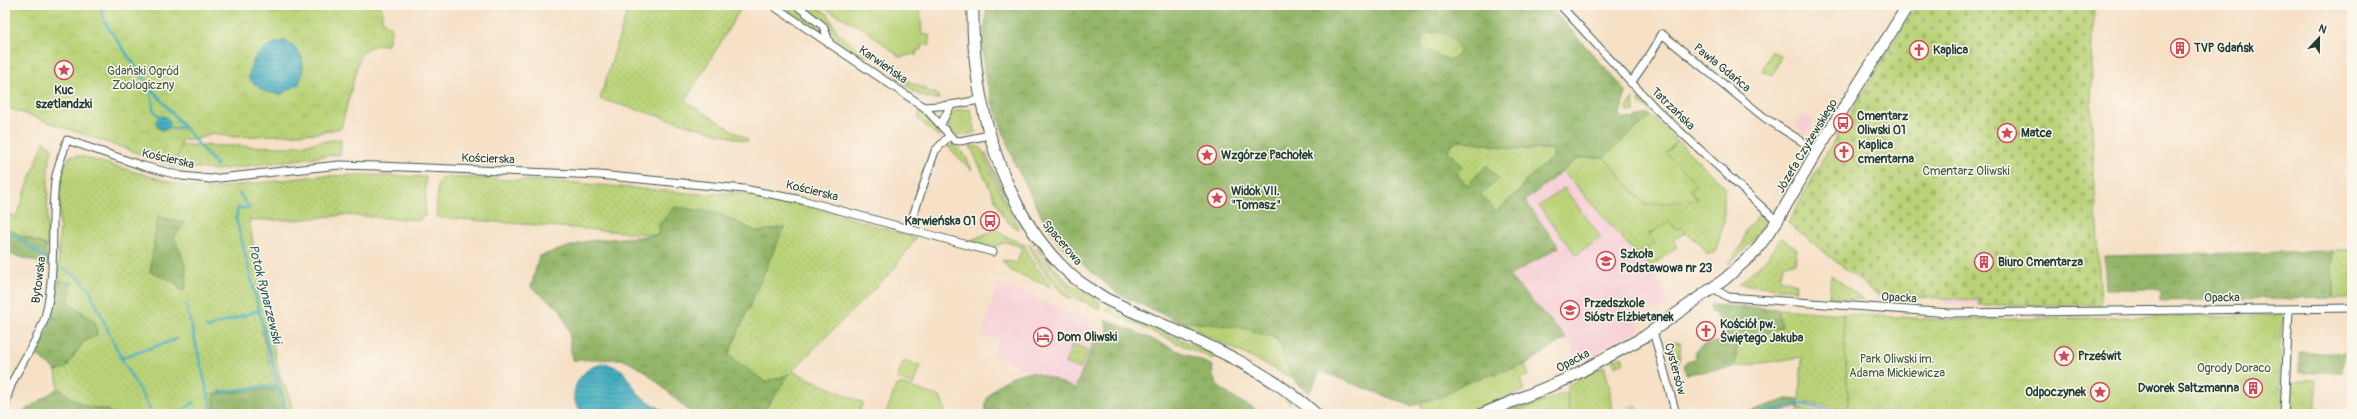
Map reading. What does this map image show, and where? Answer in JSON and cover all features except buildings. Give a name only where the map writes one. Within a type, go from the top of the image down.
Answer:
[{"type":"street","name":"Karwieńska","points":[[772,5],[829,41],[924,107],[941,124],[949,136]]},
{"type":"street","name":"Karwieńska","points":[[796,5],[823,26],[829,41]]},
{"type":"street","name":"Spacerowa","points":[[973,5],[976,76],[980,100],[989,135],[1023,213],[1035,232],[1071,275],[1106,299],[1251,368],[1281,385],[1316,414]]},
{"type":"street","name":"Tatrzańska","points":[[1560,5],[1631,83],[1725,174],[1777,221]]},
{"type":"street","name":"Józefa Czyżewskiego","points":[[1713,288],[1755,252],[1777,221],[1817,151],[1908,5]]},
{"type":"street","name":"Pawła Gdańca","points":[[1631,83],[1645,60],[1655,48],[1662,34],[1766,118],[1817,151]]},
{"type":"street","points":[[924,107],[951,105],[980,100]]},
{"type":"street","points":[[941,124],[951,105]]},
{"type":"street","points":[[909,228],[935,151],[949,136],[960,141],[989,135]]},
{"type":"street","name":"Kościerska","points":[[67,140],[143,166],[196,177],[238,177],[339,165],[600,175],[768,192],[909,228],[993,252]]},
{"type":"street","name":"Bytowska","points":[[5,414],[10,390],[38,338],[49,302],[53,280],[56,181],[67,140]]},
{"type":"street","name":"Opacka","points":[[1482,414],[1567,379],[1653,331],[1713,288],[1728,297],[1950,313],[2289,310],[2352,308]]},
{"type":"street","points":[[2284,414],[2289,310]]},
{"type":"street","name":"Cystersów","points":[[1653,331],[1676,414]]},
{"type":"shaded area","points":[[1800,117],[1807,117],[1814,121],[1806,135],[1796,126]]},
{"type":"shaded area","name":"Szkoła Podstawowa nr 23","points":[[1563,171],[1627,245],[1650,267],[1672,305],[1637,314],[1639,330],[1613,343],[1580,364],[1566,338],[1508,276],[1559,247],[1525,201]]},
{"type":"shaded area","name":"Dom Oliwski","points":[[998,283],[1085,318],[1097,334],[1075,389],[993,356],[998,340],[982,335]]},
{"type":"shaded area","points":[[1944,299],[1979,300],[1979,305],[1944,305]]},
{"type":"shaded area","points":[[1638,405],[1639,414],[1629,414],[1628,406]]},
{"type":"shaded area","points":[[1799,407],[1798,414],[1769,414],[1787,408]]},
{"type":"green space","name":"Gdański Ogród Zoologiczny","points":[[5,5],[379,5],[382,7],[382,20],[392,28],[388,45],[372,46],[360,56],[341,128],[318,133],[234,137],[212,133],[195,140],[182,139],[175,166],[5,107]]},
{"type":"green space","points":[[629,5],[743,5],[685,101],[748,140],[748,142],[600,99]]},
{"type":"green space","points":[[780,5],[790,5],[813,20],[822,31]]},
{"type":"green space","points":[[803,5],[814,5],[828,14],[837,32],[867,56],[866,58],[843,47],[825,22]]},
{"type":"green space","points":[[836,5],[920,5],[922,35],[929,35],[930,45],[920,46],[921,50],[916,51],[917,56],[914,54],[900,57],[864,29],[824,8]]},
{"type":"green space","points":[[987,5],[1548,5],[1626,91],[1620,114],[1624,119],[1637,118],[1648,114],[1651,116],[1604,157],[1578,158],[1525,201],[1559,247],[1509,276],[1566,338],[1525,365],[1464,383],[1444,396],[1411,406],[1320,371],[1309,393],[1291,377],[1278,339],[1240,327],[1178,321],[1118,294],[1060,245],[1046,224],[1015,164],[993,104],[984,72],[983,48]],"holes":[[[1461,140],[1517,149],[1552,149],[1554,157],[1527,179],[1522,189],[1496,212],[1481,195],[1499,179],[1487,165],[1467,185],[1456,173],[1462,167],[1448,150],[1452,144]]]},
{"type":"green space","name":"Cmentarz Oliwski","points":[[1916,5],[2094,5],[2091,104],[2101,305],[1979,305],[1979,300],[1878,295],[1788,223],[1826,154]]},
{"type":"green space","points":[[1440,32],[1452,38],[1460,50],[1457,56],[1449,60],[1423,49],[1421,39],[1430,33]]},
{"type":"green space","points":[[1771,51],[1781,56],[1773,75],[1762,71]]},
{"type":"green space","points":[[894,75],[928,90],[924,97],[915,93]]},
{"type":"green space","points":[[930,91],[938,95],[939,99],[926,98]]},
{"type":"green space","points":[[1633,99],[1634,111],[1628,112],[1627,108]]},
{"type":"green space","points":[[1640,99],[1643,99],[1652,109],[1651,111],[1639,103]]},
{"type":"green space","points":[[920,109],[936,124],[939,137],[918,119]]},
{"type":"green space","points":[[970,109],[976,132],[961,136],[952,133],[948,125],[950,115],[957,110]]},
{"type":"green space","points":[[1651,116],[1677,141],[1666,153],[1696,183],[1690,190],[1698,199],[1645,205],[1604,157]]},
{"type":"green space","points":[[341,139],[340,154],[215,170],[175,166],[180,145],[287,147]]},
{"type":"green space","points":[[1461,140],[1517,149],[1552,149],[1554,157],[1527,179],[1522,189],[1496,212],[1480,195],[1499,178],[1467,185],[1455,173],[1448,150],[1452,144]]},
{"type":"green space","points":[[44,141],[52,148],[48,169],[47,249],[45,245],[19,235],[5,227],[5,213],[16,217]]},
{"type":"green space","points":[[1677,141],[1726,188],[1724,191],[1724,223],[1715,252],[1707,255],[1701,245],[1688,235],[1682,228],[1649,233],[1656,244],[1637,255],[1563,171],[1578,158],[1604,157],[1645,205],[1698,198],[1690,190],[1696,183],[1666,153]]},
{"type":"green space","points":[[972,145],[981,148],[999,190],[1019,229],[1011,225],[1003,216],[970,146]]},
{"type":"green space","points":[[947,146],[957,147],[960,149],[966,157],[972,170]]},
{"type":"green space","points":[[985,152],[1023,229],[1001,189]]},
{"type":"green space","points":[[70,156],[80,156],[184,186],[208,189],[317,176],[366,175],[426,177],[425,216],[421,216],[420,220],[343,215],[294,220],[249,220],[267,319],[281,380],[288,391],[293,414],[287,414],[281,388],[261,330],[276,389],[213,394],[216,414],[113,414],[107,410],[83,406],[58,388],[56,371],[66,368],[83,342],[97,334],[95,321],[68,302],[72,282],[58,281],[61,173]],"holes":[[[159,216],[174,237],[184,263],[182,291],[173,281]]]},
{"type":"green space","points":[[442,177],[564,182],[711,195],[728,193],[752,195],[780,200],[842,216],[916,238],[893,270],[792,371],[863,403],[858,414],[762,414],[788,375],[765,382],[728,356],[783,228],[757,232],[715,212],[660,235],[436,217],[438,184]]},
{"type":"green space","points":[[1564,188],[1601,237],[1576,255],[1539,206]]},
{"type":"green space","points":[[674,207],[715,212],[757,232],[784,227],[728,355],[765,382],[789,375],[762,414],[692,414],[645,371],[622,359],[572,360],[569,331],[561,310],[531,287],[539,256],[588,241],[659,235],[658,226]]},
{"type":"green space","points":[[1762,211],[1765,216],[1764,222],[1751,243],[1728,264],[1742,245],[1746,230]]},
{"type":"green space","points":[[158,216],[185,223],[174,237],[186,271],[186,285],[183,291],[173,281],[150,272]]},
{"type":"green space","points":[[1670,222],[1675,229],[1682,228],[1685,233],[1673,240],[1677,247],[1650,267],[1637,255],[1655,244],[1649,234]]},
{"type":"green space","points":[[5,227],[19,235],[45,245],[49,265],[5,253]]},
{"type":"green space","points":[[996,229],[1005,236],[1025,245],[1028,255],[1051,287],[1011,271],[1002,261],[1005,260],[1017,263],[1022,247],[1006,242],[992,248],[972,243],[972,240]]},
{"type":"green space","points":[[1781,238],[1797,249],[1795,263],[1784,264],[1779,279],[1797,284],[1796,290],[1739,284],[1766,259]]},
{"type":"green space","points":[[1031,242],[1067,281],[1100,302],[1099,309],[1074,297]]},
{"type":"green space","points":[[1028,243],[1072,300],[1053,283],[1046,274],[1035,258]]},
{"type":"green space","points":[[2352,250],[2352,298],[2333,298],[2332,251]]},
{"type":"green space","points":[[2332,251],[2333,298],[2160,301],[2160,289],[2106,289],[2104,256]]},
{"type":"green space","points":[[1831,275],[1864,300],[1829,297]]},
{"type":"green space","points":[[58,281],[72,282],[68,302],[95,323],[97,335],[83,342],[66,368],[56,371],[37,355],[51,319],[56,300]]},
{"type":"green space","points":[[1711,305],[1778,309],[1782,327],[1737,344],[1735,367],[1686,374],[1684,364],[1687,361],[1694,359],[1695,353],[1701,346],[1726,341],[1725,325],[1719,326],[1717,317],[1711,311]]},
{"type":"green space","points":[[1109,306],[1212,354],[1215,360],[1104,310]]},
{"type":"green space","points":[[1778,309],[1843,314],[1849,408],[1840,409],[1799,400],[1802,357],[1735,367],[1737,344],[1782,327]]},
{"type":"green space","name":"Park Oliwski im. Adama Mickiewicza","points":[[1843,314],[1949,320],[2281,315],[2284,318],[2281,326],[2279,389],[2290,390],[2291,386],[2300,381],[2316,381],[2316,414],[1849,414]]},
{"type":"green space","points":[[1105,319],[1213,366],[1215,381],[1220,388],[1258,411],[1256,414],[1179,414],[1164,410],[1147,410],[1137,414],[985,414],[986,402],[993,390],[1013,376],[1028,372],[1039,374],[1075,389],[1097,334],[1107,338],[1108,330]]},
{"type":"green space","points":[[1178,321],[1240,327],[1279,339],[1291,377]]},
{"type":"green space","points":[[1673,342],[1681,343],[1678,369],[1673,368],[1670,347]]},
{"type":"green space","points":[[1073,344],[1088,350],[1080,369],[1065,363]]},
{"type":"green space","points":[[2299,353],[2345,353],[2342,372],[2299,373]]},
{"type":"green space","points":[[1622,356],[1624,362],[1615,366],[1612,361]]},
{"type":"green space","points":[[904,360],[920,366],[913,385],[897,378]]},
{"type":"green space","points":[[1230,363],[1254,375],[1278,390],[1291,403],[1271,388],[1225,364]]},
{"type":"green space","points":[[1525,365],[1529,375],[1520,379],[1524,390],[1468,414],[1426,414],[1420,403],[1444,396],[1464,383]]},
{"type":"green space","points":[[1604,366],[1609,384],[1612,414],[1569,414],[1567,386]]},
{"type":"green space","points":[[901,384],[940,397],[945,409],[943,414],[886,414],[896,386]]},
{"type":"green space","points":[[58,388],[83,406],[107,410],[113,414],[20,414]]},
{"type":"green space","points":[[281,388],[287,414],[216,414],[213,394]]},
{"type":"green space","points":[[1567,392],[1569,414],[1512,414]]},
{"type":"green space","points":[[1539,396],[1544,398],[1545,401],[1512,414],[1499,414]]},
{"type":"green space","points":[[1787,399],[1799,400],[1799,407],[1769,414],[1742,414]]},
{"type":"green space","points":[[1799,407],[1824,414],[1798,414]]},
{"type":"green space","points":[[1154,409],[1179,414],[1137,414],[1142,411]]},
{"type":"water","points":[[284,41],[296,49],[302,58],[303,70],[299,84],[280,95],[263,91],[249,79],[252,65],[259,53],[264,49],[270,45]]},
{"type":"water","points":[[163,116],[168,118],[170,123],[168,128],[163,130],[158,128],[156,123],[158,118]]},
{"type":"water","points":[[606,363],[622,370],[640,396],[669,414],[609,415],[586,412],[580,409],[574,400],[574,393],[579,379],[589,369]]},
{"type":"waterway","name":"Potok Rynarzewski","points":[[99,5],[107,26],[151,88],[217,166]]},
{"type":"waterway","points":[[151,89],[153,109],[161,119]]},
{"type":"waterway","points":[[167,126],[172,129],[183,127]]},
{"type":"waterway","name":"Potok Rynarzewski","points":[[239,193],[250,208],[238,208],[236,218],[285,414]]},
{"type":"waterway","points":[[5,231],[17,237],[45,258]]},
{"type":"waterway","points":[[63,268],[79,278],[89,289],[121,358],[153,414]]},
{"type":"waterway","points":[[186,304],[213,414]]},
{"type":"waterway","points":[[206,328],[260,310]]},
{"type":"waterway","points":[[121,358],[177,339]]},
{"type":"waterway","points":[[219,392],[278,385]]},
{"type":"waterway","points":[[179,414],[193,403]]},
{"type":"waterway","points":[[1759,414],[1791,405],[1802,404],[1827,410],[1906,414]]},
{"type":"place","name":"TVP Gdańsk","points":[[2180,48]]},
{"type":"place","name":"Kaplica","points":[[1919,50]]},
{"type":"place","name":"Kuc szetlandzki","points":[[64,70]]},
{"type":"place","name":"Cmentarz Oliwski 01","points":[[1843,123]]},
{"type":"place","name":"Matce","points":[[2007,133]]},
{"type":"place","name":"Kaplica cmentarna","points":[[1844,152]]},
{"type":"place","name":"Wzgórze Pachołek","points":[[1207,155]]},
{"type":"place","name":"Widok VII. \"Tomasz\"","points":[[1217,198]]},
{"type":"place","name":"Karwieńska 01","points":[[990,221]]},
{"type":"place","name":"Szkoła Podstawowa nr 23","points":[[1606,261]]},
{"type":"place","name":"Biuro Cmentarza","points":[[1984,262]]},
{"type":"place","name":"Przedszkole Sióstr Elżbietanek","points":[[1570,310]]},
{"type":"place","name":"Kościół pw. Świętego Jakuba","points":[[1706,331]]},
{"type":"place","name":"Dom Oliwski","points":[[1043,337]]},
{"type":"place","name":"Prześwit","points":[[2064,356]]},
{"type":"place","name":"Dworek Saltzmanna","points":[[2253,388]]},
{"type":"place","name":"Odpoczynek","points":[[2100,392]]},
{"type":"park label","name":"Ogrody Doraco","points":[[2234,368]]}]
